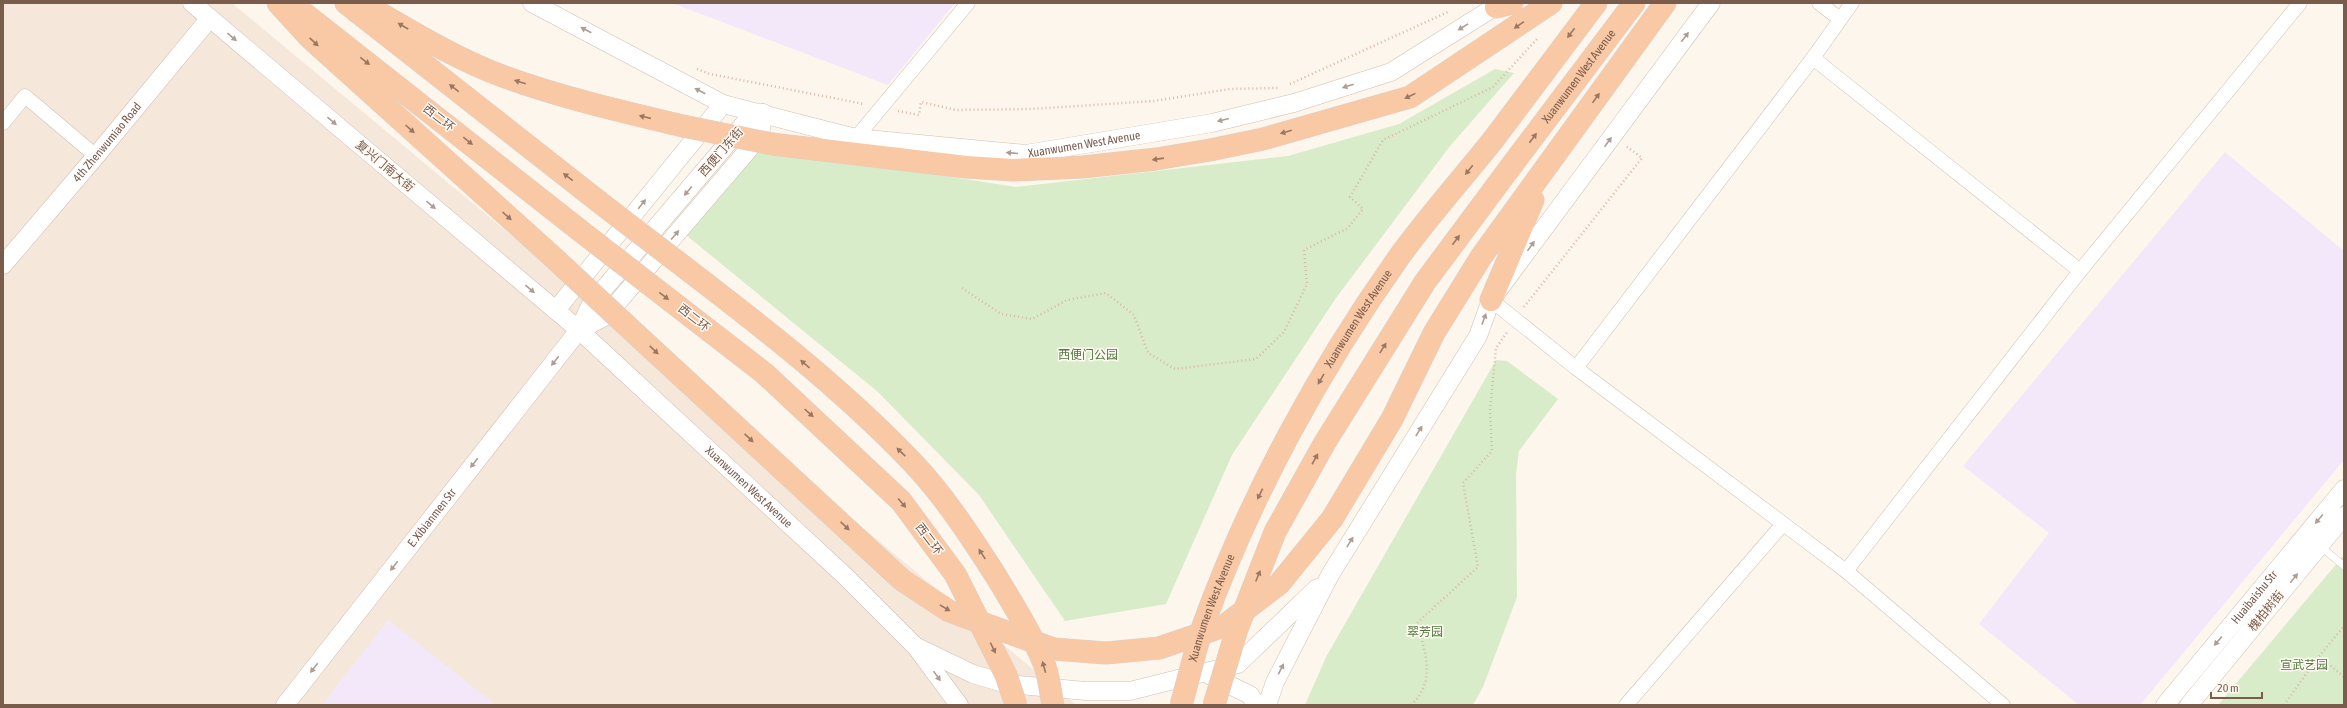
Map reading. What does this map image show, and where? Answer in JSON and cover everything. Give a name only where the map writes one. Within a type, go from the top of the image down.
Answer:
[{"type":"highway","points":[[278,3],[310,38],[554,258],[902,580],[949,611],[1054,649],[1106,653],[1159,648],[1224,626],[1280,584],[1332,519],[1392,419],[1438,326],[1481,257],[1548,164],[1669,5]]},
{"type":"highway","name":"西二环","points":[[290,3],[764,373],[901,501],[955,574],[1006,675],[1016,705]]},
{"type":"highway","points":[[346,3],[786,348],[844,398],[914,464],[941,495],[980,550],[1005,590],[1043,662],[1054,705]]},
{"type":"highway","points":[[362,3],[445,50],[504,77],[607,108],[772,144],[966,167],[1013,170],[1091,166],[1156,159],[1210,150],[1263,139],[1410,97],[1551,3]]},
{"type":"highway","name":"Xuanwumen West Avenue","points":[[1181,705],[1204,624],[1247,521],[1294,426],[1343,340],[1400,257],[1493,140],[1596,3]]},
{"type":"highway","name":"Xuanwumen West Avenue","points":[[1214,705],[1237,629],[1276,532],[1324,444],[1424,282],[1634,3]]},
{"type":"highway","points":[[1491,300],[1548,164]]},
{"type":"street","name":"复兴门南大街","points":[[192,3],[579,330]]},
{"type":"street","points":[[532,3],[723,104],[763,113]]},
{"type":"street","points":[[856,138],[968,3]]},
{"type":"street","name":"Xuanwumen West Avenue","points":[[1267,705],[1275,682],[1330,575],[1478,336],[1491,300],[1711,3]]},
{"type":"street","points":[[1819,3],[1840,19]]},
{"type":"street","points":[[1576,368],[1813,58],[1852,3]]},
{"type":"street","points":[[1846,570],[2080,271],[2300,3]]},
{"type":"street","name":"Xuanwumen West Avenue","points":[[763,113],[856,138],[1026,154],[1212,123],[1294,103],[1391,72],[1503,4]]},
{"type":"street","name":"4th Zhenwumiao Road","points":[[3,265],[96,156],[210,18]]},
{"type":"street","points":[[1813,58],[2080,271]]},
{"type":"street","points":[[3,123],[26,96],[96,156]]},
{"type":"street","points":[[556,310],[723,104]]},
{"type":"street","name":"西便门东街","points":[[579,330],[591,304],[743,125],[763,113]]},
{"type":"street","points":[[1491,300],[1576,368],[1846,570],[2003,705]]},
{"type":"street","name":"Xuanwumen West Avenue","points":[[579,330],[845,576],[916,647],[959,705]]},
{"type":"street","name":"E. Xibianmen Str","points":[[285,705],[579,330]]},
{"type":"street","name":"Huaibaishu Str","points":[[2165,705],[2344,490]]},
{"type":"street","name":"槐柏树街","points":[[2189,705],[2344,516]]},
{"type":"street","points":[[1626,705],[1783,524]]},
{"type":"street","name":"Xuanwumen West Avenue","points":[[916,647],[993,681],[1025,688],[1086,691],[1130,691],[1238,664],[1330,575]]},
{"type":"street","points":[[1203,672],[1250,695],[1256,705]]},
{"type":"lane","points":[[2320,546],[2344,566]]},
{"type":"path","points":[[1289,85],[1450,11]]},
{"type":"path","points":[[962,288],[1000,314],[1032,319],[1067,300],[1106,293],[1134,315],[1148,353],[1175,369],[1256,359],[1284,332],[1307,284],[1304,250],[1348,228],[1363,209],[1350,197],[1383,140],[1493,87],[1537,39]]},
{"type":"path","points":[[690,66],[710,74],[920,115],[921,102],[956,110],[1031,109],[1154,101],[1230,89],[1282,88]]},
{"type":"path","points":[[1411,705],[1420,696],[1428,666],[1417,623],[1478,568],[1463,483],[1492,451],[1490,411],[1496,348],[1515,320],[1642,158],[1613,135]]},
{"type":"path","points":[[2284,705],[2316,660],[2344,626]]},
{"type":"path","points":[[2316,660],[2329,664],[2344,677]]},
{"type":"shaded area","points":[[3,3],[232,3],[1076,705],[3,705]]},
{"type":"shaded area","points":[[672,3],[955,3],[888,85]]},
{"type":"shaded area","points":[[2225,152],[2344,251],[2344,460],[2140,705],[2079,705],[1979,624],[2049,533],[1963,466]]},
{"type":"shaded area","points":[[388,620],[496,705],[322,705]]},
{"type":"green space","name":"西便门公园","points":[[1495,69],[1514,73],[1450,146],[1336,298],[1232,455],[1166,604],[1065,621],[979,495],[878,392],[686,235],[761,147],[1016,187],[1288,156],[1399,124]]},
{"type":"green space","name":"翠芳园","points":[[1496,360],[1507,361],[1558,399],[1519,451],[1516,474],[1517,597],[1483,687],[1473,705],[1305,705],[1326,657]]},
{"type":"green space","name":"宣武艺园","points":[[2344,555],[2344,705],[2218,705]]}]
